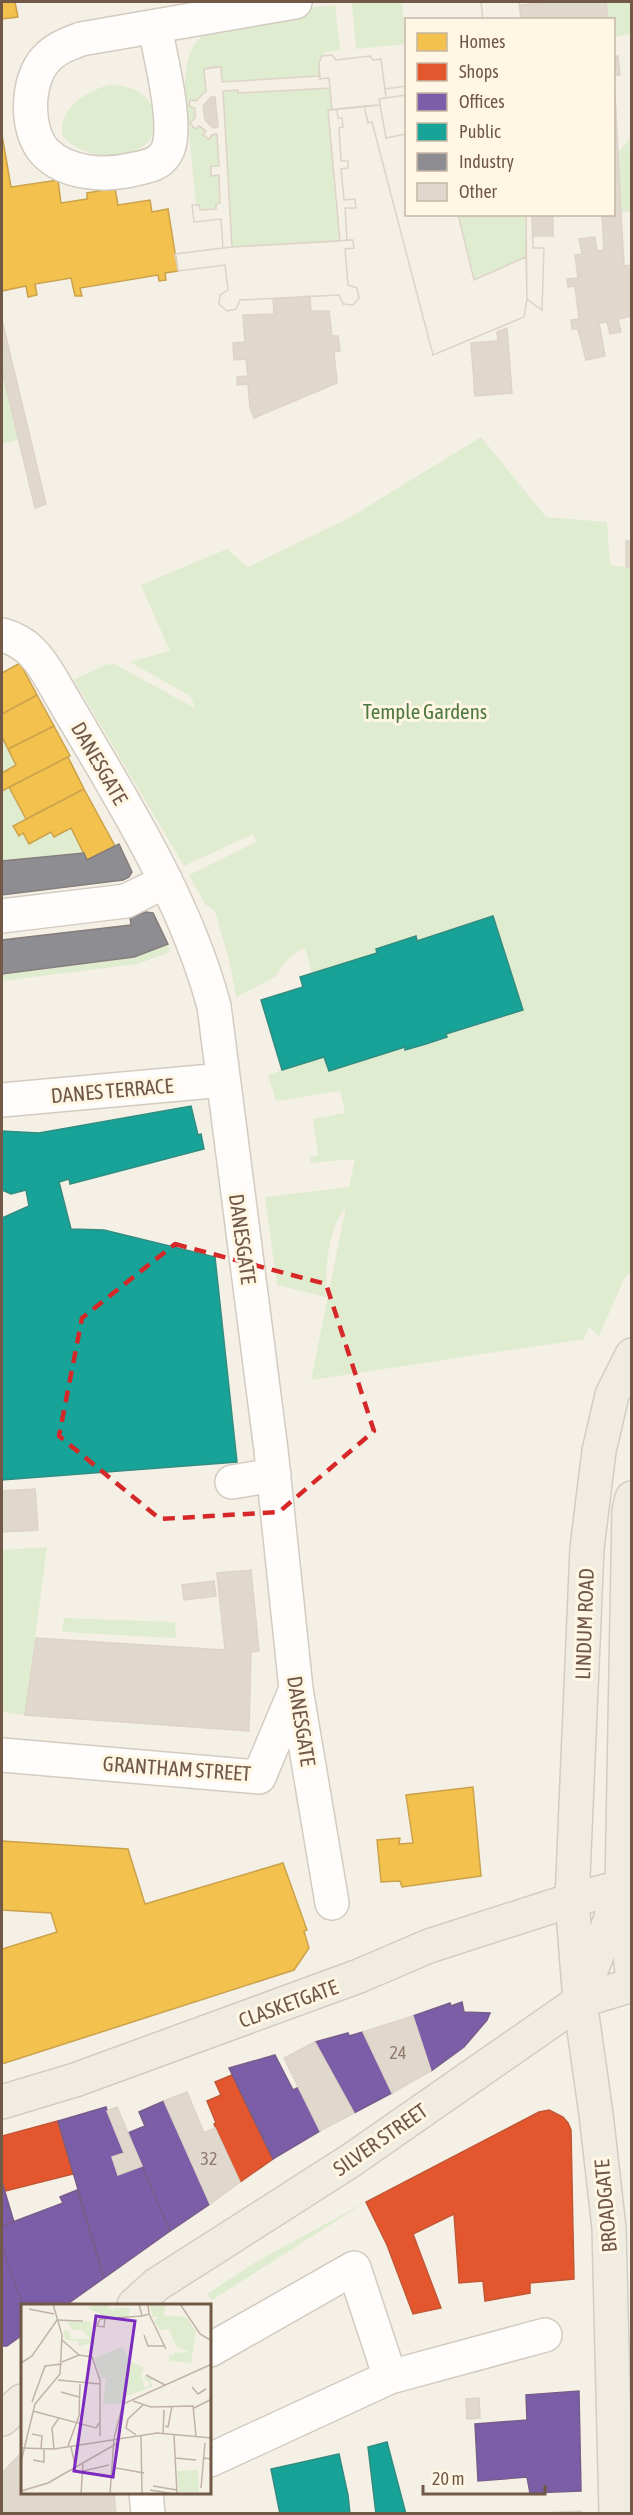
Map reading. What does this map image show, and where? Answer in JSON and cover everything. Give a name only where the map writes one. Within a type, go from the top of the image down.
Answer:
[{"type":"main road","name":"LINDUM ROAD","points":[[572,1900],[587,1548],[598,1451],[612,1395],[632,1355]]},
{"type":"main road","name":"LINDUM ROAD","points":[[627,1886],[629,1510],[632,1498]]},
{"type":"main road","name":"CLASKETGATE","points":[[2,2102],[75,2080],[359,1976],[429,1946],[572,1900],[627,1886]]},
{"type":"main road","points":[[627,1886],[632,1972]]},
{"type":"main road","points":[[580,2001],[627,1886]]},
{"type":"main road","name":"BROADGATE","points":[[572,1900],[580,2001],[609,2228],[616,2514]]},
{"type":"main road","name":"SILVER STREET","points":[[135,2304],[156,2285],[351,2161],[580,2001],[632,1985]]},
{"type":"street","points":[[155,27],[168,96],[171,135],[168,150],[162,158],[154,165],[127,171],[99,172],[81,171],[70,167],[45,152],[37,139],[32,122],[32,95],[36,75],[45,59],[59,48],[81,39],[295,2]]},
{"type":"street","name":"DANESGATE","points":[[2,635],[24,644],[37,655],[166,881],[197,950],[209,986],[216,1017],[274,1475],[296,1689],[332,1903]]},
{"type":"street","points":[[2,916],[126,901],[166,881]]},
{"type":"street","name":"DANES TERRACE","points":[[2,1100],[223,1080]]},
{"type":"street","points":[[231,1482],[274,1475]]},
{"type":"street","name":"GRANTHAM STREET","points":[[2,1755],[259,1777],[296,1689]]},
{"type":"street","points":[[212,2349],[354,2268],[390,2377]]},
{"type":"street","points":[[212,2459],[390,2377],[545,2335]]},
{"type":"street","points":[[146,2494],[148,2514]]},
{"type":"highlighted area","points":[[175,1244],[326,1284],[374,1431],[279,1512],[160,1519],[59,1436],[82,1318]]},
{"type":"green space","points":[[402,2],[405,44],[356,49],[352,3]]},
{"type":"green space","points":[[606,2],[631,2],[631,34],[615,37],[615,18],[608,18]]},
{"type":"green space","points":[[335,5],[340,50],[325,52],[319,63],[319,76],[222,82],[221,67],[204,69],[206,91],[196,101],[190,100],[189,105],[195,108],[195,118],[190,123],[195,129],[199,126],[206,131],[203,135],[209,139],[212,135],[217,134],[219,166],[211,167],[211,176],[219,175],[220,203],[216,204],[216,209],[200,210],[199,205],[196,205],[185,92],[187,65],[194,46],[209,31],[224,24],[262,14]]},
{"type":"green space","points":[[109,85],[126,87],[140,93],[151,104],[155,120],[154,132],[148,142],[139,149],[116,156],[104,156],[81,150],[63,137],[62,127],[68,110],[75,103],[91,92]]},
{"type":"green space","points":[[330,88],[332,110],[328,110],[340,241],[232,247],[223,91],[238,90],[239,93]]},
{"type":"green space","points":[[631,138],[631,212],[621,213],[618,152]]},
{"type":"green space","points":[[458,216],[526,216],[526,257],[474,280]]},
{"type":"green space","points":[[2,370],[18,440],[2,444]]},
{"type":"green space","name":"Temple Gardens","points":[[481,437],[546,517],[607,522],[610,565],[632,568],[632,1271],[624,1279],[599,1336],[589,1327],[584,1339],[311,1380],[346,1207],[331,1238],[327,1262],[326,1297],[277,1285],[265,1197],[349,1187],[355,1159],[311,1163],[309,1157],[318,1155],[313,1119],[345,1113],[340,1091],[276,1101],[268,1075],[324,1057],[329,1071],[334,1069],[307,954],[304,948],[288,958],[275,977],[236,997],[230,964],[215,911],[205,904],[189,875],[256,842],[253,834],[184,866],[74,680],[105,665],[115,664],[196,709],[190,696],[130,662],[170,651],[141,585],[227,549],[248,567],[349,518]]},
{"type":"green space","points":[[2,737],[16,765],[2,773]]},
{"type":"green space","points":[[9,787],[26,819],[13,826],[18,835],[51,832],[54,837],[71,828],[84,853],[2,861],[2,791]]},
{"type":"green space","points":[[168,944],[170,952],[137,964],[2,981],[2,974],[134,957]]},
{"type":"green space","points":[[47,1547],[25,1715],[4,1712],[2,1710],[2,1550]]},
{"type":"green space","points":[[64,1618],[175,1622],[176,1638],[62,1632]]},
{"type":"green space","points":[[366,2202],[212,2300],[207,2294],[259,2260]]},
{"type":"building: Homes","points":[[2,2],[15,2],[18,17],[2,19]]},
{"type":"building: Homes","points":[[2,135],[11,187],[58,180],[61,203],[87,199],[87,193],[115,188],[118,205],[150,200],[152,212],[168,209],[178,271],[165,273],[166,280],[159,281],[158,275],[80,288],[82,296],[75,296],[71,278],[35,284],[37,295],[28,297],[26,286],[2,291]]},
{"type":"building: Homes","points":[[20,663],[37,695],[2,714],[2,673]]},
{"type":"building: Homes","points":[[37,695],[54,726],[8,749],[2,737],[2,714]]},
{"type":"building: Homes","points":[[54,726],[70,756],[2,791],[2,773],[16,765],[8,749]]},
{"type":"building: Homes","points":[[68,757],[84,789],[26,819],[9,787]]},
{"type":"building: Homes","points":[[84,789],[115,846],[87,860],[71,828],[54,837],[51,832],[29,844],[23,833],[19,836],[13,826]]},
{"type":"building: Homes","points":[[473,1787],[481,1876],[402,1887],[400,1881],[381,1882],[377,1840],[400,1838],[399,1844],[413,1843],[406,1795]]},
{"type":"building: Homes","points":[[2,1841],[128,1849],[145,1904],[283,1863],[307,1930],[304,1931],[309,1948],[294,1970],[2,2064],[2,1949],[57,1932],[51,1913],[2,1910]]},
{"type":"building: Shops","points":[[232,2075],[273,2159],[240,2182],[214,2124],[216,2123],[207,2101],[221,2095],[215,2082]]},
{"type":"building: Shops","points":[[549,2110],[563,2117],[571,2130],[574,2279],[530,2283],[530,2293],[485,2301],[483,2281],[459,2283],[454,2214],[413,2234],[441,2308],[413,2314],[387,2245],[366,2202],[539,2112]]},
{"type":"building: Shops","points":[[58,2121],[73,2174],[5,2191],[2,2182],[2,2136]]},
{"type":"building: Offices","points":[[462,2002],[464,2012],[490,2013],[487,2020],[464,2047],[431,2071],[413,2016],[450,2003],[451,2006]]},
{"type":"building: Offices","points":[[363,2032],[392,2093],[354,2113],[315,2042],[348,2033],[349,2036]]},
{"type":"building: Offices","points":[[275,2055],[293,2090],[299,2087],[320,2131],[273,2159],[229,2068]]},
{"type":"building: Offices","points":[[164,2101],[210,2204],[170,2231],[128,2133],[145,2126],[139,2112]]},
{"type":"building: Offices","points":[[106,2107],[124,2153],[112,2157],[118,2175],[142,2166],[170,2231],[104,2278],[58,2121]]},
{"type":"building: Offices","points":[[2,2182],[14,2222],[2,2226]]},
{"type":"building: Offices","points":[[77,2190],[104,2278],[67,2304],[23,2304],[2,2247],[2,2226],[63,2203],[60,2197]]},
{"type":"building: Offices","points":[[2,2247],[23,2304],[21,2336],[7,2346],[2,2346]]},
{"type":"building: Offices","points":[[579,2391],[581,2491],[530,2493],[527,2477],[478,2481],[475,2424],[527,2420],[526,2395]]},
{"type":"building: Public","points":[[493,916],[523,1010],[446,1034],[447,1037],[426,1044],[405,1050],[405,1047],[329,1071],[324,1057],[282,1070],[261,1000],[303,987],[300,977],[377,953],[376,949],[416,936],[417,941]]},
{"type":"building: Public","points":[[191,1106],[204,1149],[70,1184],[69,1179],[59,1182],[71,1229],[104,1230],[215,1257],[237,1462],[2,1480],[2,1218],[29,1206],[26,1190],[11,1194],[2,1190],[2,1131],[39,1133]]},
{"type":"building: Public","points":[[387,2442],[406,2514],[376,2514],[368,2447]]},
{"type":"building: Public","points":[[339,2454],[350,2514],[280,2514],[271,2469]]},
{"type":"building: Industry","points":[[119,844],[132,872],[123,880],[2,895],[2,861],[84,853],[87,860]]},
{"type":"building: Industry","points":[[146,912],[153,913],[168,944],[134,957],[2,974],[2,940],[131,925],[130,917]]},
{"type":"building: Other","points":[[481,2],[519,2],[521,18],[483,18]]},
{"type":"building: Other","points":[[481,2],[519,2],[521,18],[483,18]]},
{"type":"building: Other","points":[[552,2],[606,2],[608,18],[521,18],[520,5]]},
{"type":"building: Other","points":[[332,55],[336,60],[370,56],[373,60],[381,59],[385,89],[405,86],[405,216],[458,216],[474,280],[526,257],[526,216],[532,216],[533,248],[544,248],[542,310],[527,299],[524,317],[433,355],[372,122],[368,123],[364,106],[337,109],[338,118],[342,118],[343,127],[339,128],[341,161],[348,161],[348,168],[341,169],[344,200],[355,199],[356,208],[345,208],[347,240],[353,240],[354,248],[345,249],[348,285],[357,288],[359,298],[353,305],[343,304],[339,295],[240,300],[236,309],[227,311],[219,304],[220,295],[228,290],[225,265],[178,271],[175,254],[223,248],[221,219],[194,222],[192,205],[199,205],[200,210],[216,209],[216,204],[220,203],[219,175],[211,176],[211,166],[219,166],[217,134],[212,135],[209,139],[203,135],[206,131],[199,126],[195,129],[190,123],[195,118],[195,108],[189,106],[190,100],[196,101],[206,91],[204,69],[221,67],[222,82],[319,76],[319,63],[322,56]],"holes":[[[330,88],[332,110],[328,110],[340,241],[232,247],[223,91],[238,90],[238,93]],[[211,97],[215,97],[218,127],[213,128],[205,120],[203,106]]]},
{"type":"building: Other","points":[[332,55],[336,60],[370,56],[373,60],[381,59],[386,98],[379,99],[380,105],[332,110],[329,78],[320,79],[319,63],[322,56]]},
{"type":"building: Other","points":[[618,56],[620,75],[615,75],[615,57]]},
{"type":"building: Other","points":[[221,67],[222,82],[319,76],[320,79],[329,78],[330,88],[238,93],[238,90],[223,91],[232,247],[223,248],[221,219],[194,222],[192,205],[199,205],[200,210],[216,209],[216,204],[220,203],[219,175],[211,176],[211,166],[219,166],[217,134],[212,135],[209,139],[203,135],[206,131],[199,126],[195,129],[190,123],[195,118],[195,108],[189,106],[190,100],[196,101],[206,91],[204,69]]},
{"type":"building: Other","points":[[405,86],[405,95],[386,98],[385,89]]},
{"type":"building: Other","points":[[405,95],[405,134],[386,138],[379,99]]},
{"type":"building: Other","points":[[380,105],[386,138],[405,134],[405,216],[458,216],[474,280],[526,257],[527,299],[524,317],[433,355],[372,122],[368,123],[364,106]]},
{"type":"building: Other","points":[[337,109],[338,118],[342,118],[343,127],[339,128],[341,161],[348,161],[348,168],[341,169],[344,200],[355,199],[356,208],[345,208],[347,240],[340,241],[328,110]]},
{"type":"building: Other","points":[[616,113],[621,213],[615,213]]},
{"type":"building: Other","points":[[615,213],[621,213],[624,266],[632,265],[632,316],[618,319],[621,332],[610,334],[607,322],[599,323],[605,356],[586,360],[578,329],[572,329],[571,320],[579,319],[575,286],[568,287],[567,279],[578,278],[575,255],[582,254],[579,239],[595,237],[597,251],[604,250],[602,216],[615,216]]},
{"type":"building: Other","points":[[526,216],[532,216],[533,248],[544,248],[542,310],[527,299]]},
{"type":"building: Other","points":[[532,216],[553,216],[553,236],[533,236]]},
{"type":"building: Other","points":[[353,240],[354,248],[345,249],[348,285],[357,288],[359,298],[353,305],[343,304],[339,295],[240,300],[236,309],[227,311],[219,304],[220,295],[228,290],[225,265],[178,271],[175,254],[232,247]]},
{"type":"building: Other","points":[[310,296],[311,311],[329,311],[332,336],[338,336],[340,351],[334,352],[337,383],[254,418],[250,408],[248,384],[237,385],[237,377],[248,376],[246,359],[234,360],[233,343],[245,342],[243,315],[274,314],[273,299]]},
{"type":"building: Other","points":[[2,320],[46,504],[35,508],[2,370]]},
{"type":"building: Other","points":[[507,328],[512,393],[475,396],[471,343],[498,341],[497,332]]},
{"type":"building: Other","points":[[626,541],[632,541],[632,566],[626,567]]},
{"type":"building: Other","points":[[35,1489],[38,1530],[2,1532],[2,1491]]},
{"type":"building: Other","points":[[251,1570],[259,1651],[251,1652],[249,1731],[25,1715],[36,1638],[225,1650],[217,1573]]},
{"type":"building: Other","points":[[214,1581],[216,1596],[184,1600],[182,1585]]},
{"type":"building: Other","points":[[413,2016],[431,2071],[392,2093],[363,2032]]},
{"type":"building: Other","points":[[315,2042],[354,2113],[320,2131],[284,2058]]},
{"type":"building: Other","points":[[187,2092],[204,2133],[215,2128],[240,2182],[210,2204],[164,2101]]},
{"type":"building: Other","points":[[117,2107],[142,2166],[118,2175],[112,2157],[124,2153],[107,2111]]},
{"type":"building: Other","points":[[479,2398],[480,2418],[467,2419],[466,2399]]},
{"type":"building: Other","points":[[21,2453],[21,2494],[114,2494],[116,2514],[2,2514],[2,2473]]},
{"type":"building: Other","points":[[581,2511],[582,2514],[521,2514]]}]
